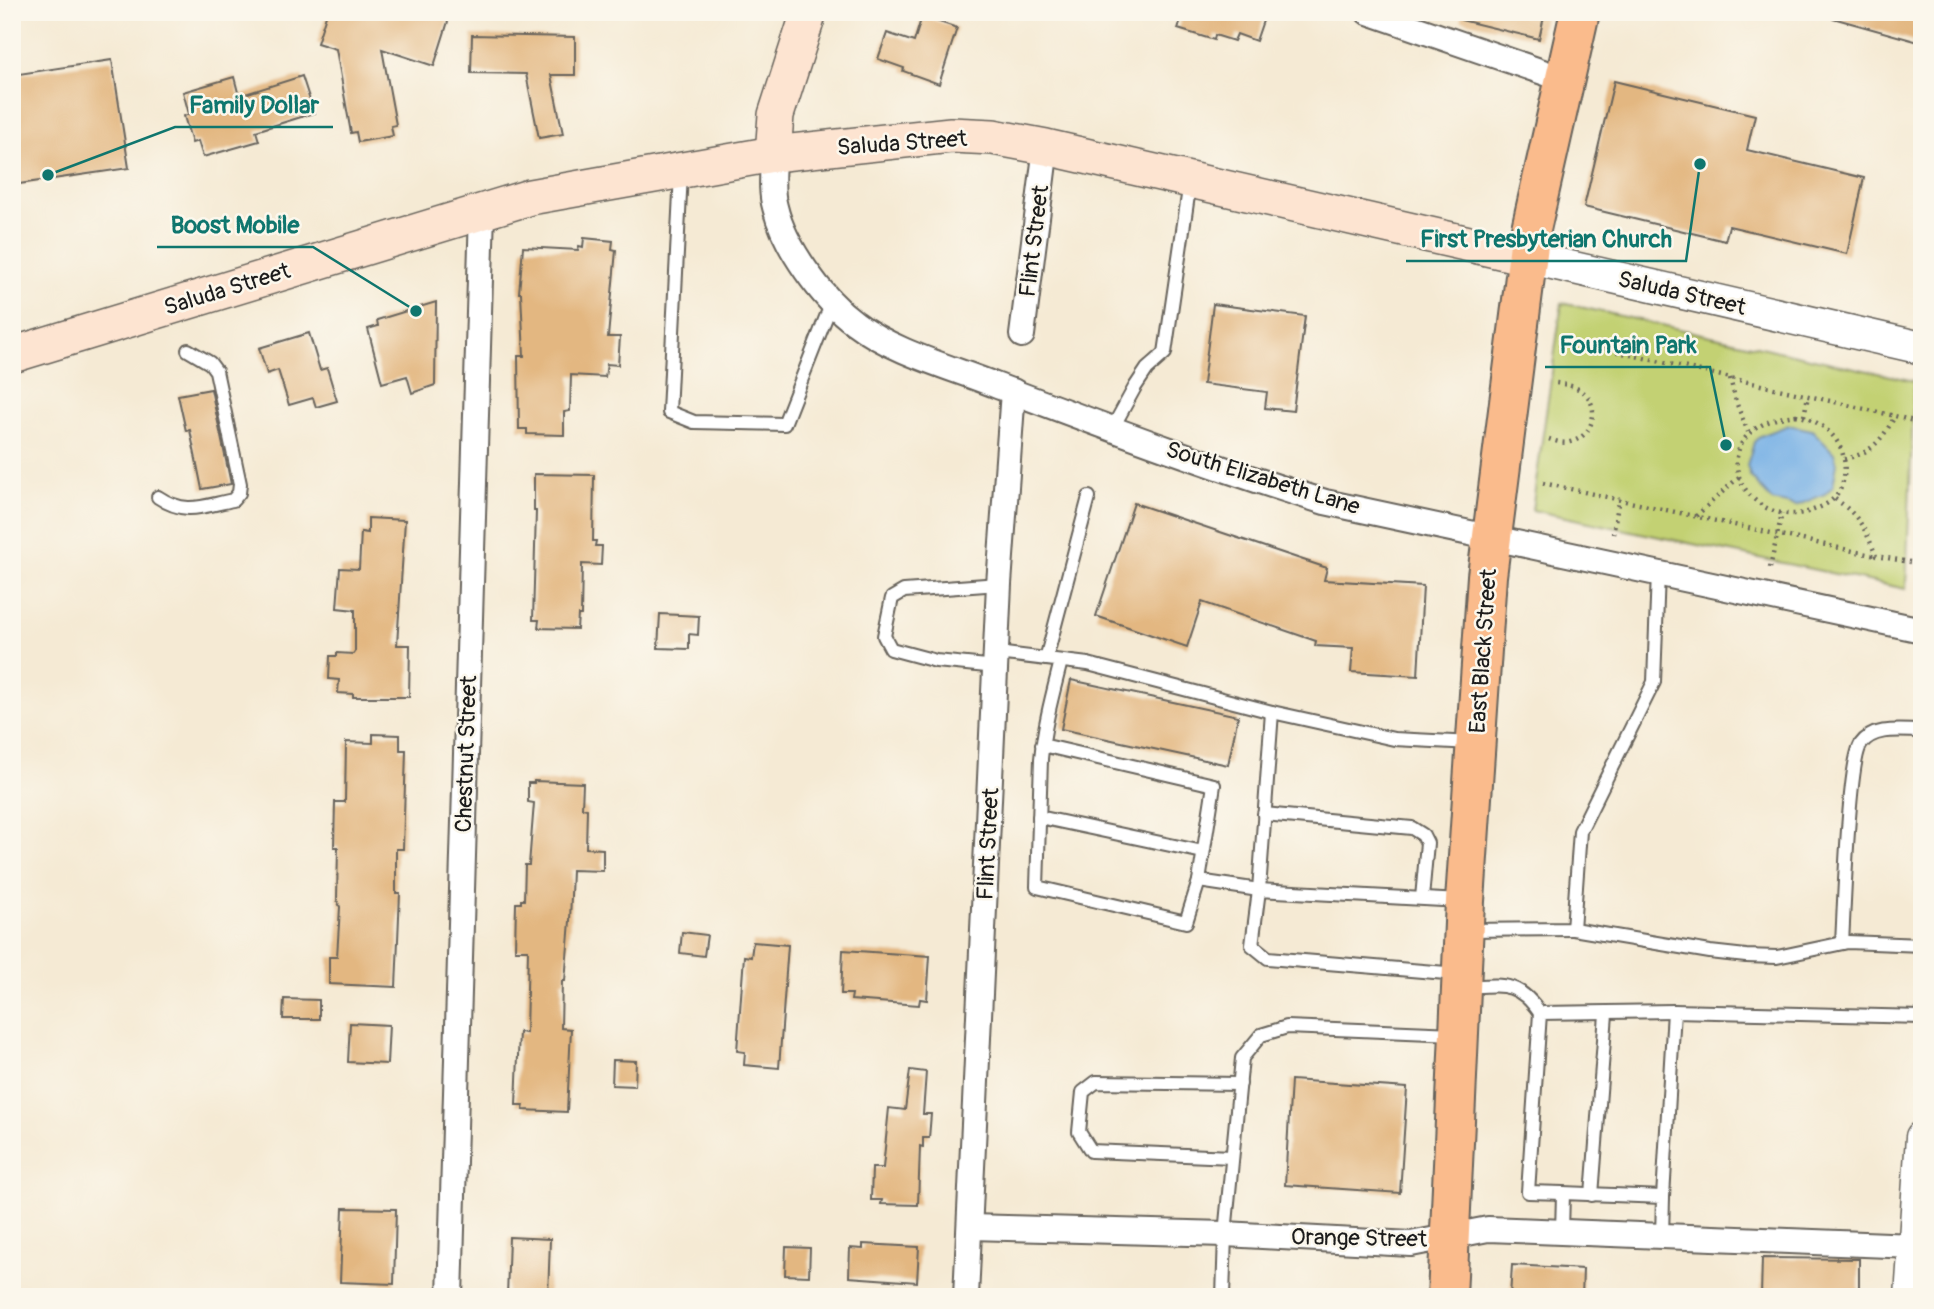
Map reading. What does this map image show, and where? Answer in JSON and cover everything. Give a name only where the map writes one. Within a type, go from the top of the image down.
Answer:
[{"type":"main road","points":[[773,154],[776,116],[809,12]]},
{"type":"main road","name":"East Black Street","points":[[1447,1297],[1464,915],[1488,576],[1524,293],[1526,257],[1563,79],[1580,12]]},
{"type":"main road","name":"Saluda Street","points":[[12,355],[530,197],[773,154],[951,135],[993,138],[1046,147],[1526,257]]},
{"type":"street","points":[[1382,14],[1563,79]]},
{"type":"street","name":"Flint Street","points":[[1022,335],[1046,147]]},
{"type":"street","name":"South Elizabeth Lane","points":[[773,154],[774,200],[785,233],[817,285],[855,324],[891,345],[1112,429],[1251,479],[1325,502],[1922,630]]},
{"type":"street","name":"Chestnut Street","points":[[450,1297],[482,211]]},
{"type":"street","name":"Saluda Street","points":[[1526,257],[1922,348]]},
{"type":"street","name":"Flint Street","points":[[966,1297],[999,584],[1013,391]]},
{"type":"street","points":[[1911,1297],[1922,1137]]},
{"type":"street","name":"Orange Street","points":[[970,1227],[1226,1234],[1411,1244],[1488,1229],[1914,1246]]},
{"type":"lane","points":[[681,169],[669,412],[694,422],[784,424],[832,302]]},
{"type":"lane","points":[[1112,429],[1147,369],[1165,353],[1190,181]]},
{"type":"lane","points":[[158,497],[179,509],[233,500],[239,493],[240,484],[216,371],[210,363],[188,349]]},
{"type":"lane","points":[[1046,659],[1089,497]]},
{"type":"lane","points":[[1573,929],[1580,831],[1654,682],[1658,572]]},
{"type":"lane","points":[[999,584],[904,591],[892,598],[884,636],[891,649],[936,661],[1046,659],[1088,664],[1272,712],[1394,739],[1477,743]]},
{"type":"lane","points":[[1042,745],[1214,785],[1199,881],[1186,922],[1037,887],[1042,745],[1061,661]]},
{"type":"lane","points":[[1272,712],[1259,890],[1252,945],[1268,958],[1508,984],[1529,996],[1540,1013],[1528,1192],[1663,1197]]},
{"type":"lane","points":[[1842,943],[1853,780],[1859,749],[1869,737],[1880,732],[1922,731]]},
{"type":"lane","points":[[1264,814],[1412,828],[1423,835],[1427,842],[1422,898]]},
{"type":"lane","points":[[1039,817],[1203,852]]},
{"type":"lane","points":[[1199,881],[1259,890],[1422,898],[1464,915],[1746,956],[1777,957],[1842,943],[1922,945]]},
{"type":"lane","points":[[1540,1013],[1674,1011],[1922,1017]]},
{"type":"lane","points":[[1662,1237],[1674,1011]]},
{"type":"lane","points":[[1592,1195],[1606,1014]]},
{"type":"lane","points":[[1223,1297],[1242,1058],[1261,1035],[1287,1027],[1459,1034]]},
{"type":"lane","points":[[1233,1157],[1091,1151],[1079,1132],[1080,1119],[1083,1092],[1096,1082],[1240,1084]]},
{"type":"lane","points":[[1562,1232],[1563,1194]]},
{"type":"path","points":[[1562,339],[1917,422]]},
{"type":"path","points":[[1730,378],[1748,432]]},
{"type":"path","points":[[1549,439],[1567,443],[1581,437],[1588,432],[1593,416],[1592,406],[1583,391],[1556,383]]},
{"type":"path","points":[[1804,416],[1808,396]]},
{"type":"path","points":[[1804,416],[1821,423],[1833,434],[1844,459],[1844,479],[1835,499],[1807,513],[1792,515],[1763,506],[1750,496],[1736,468],[1737,455],[1748,432],[1780,417],[1804,416]]},
{"type":"path","points":[[1844,459],[1870,451],[1884,436],[1895,416]]},
{"type":"path","points":[[1696,516],[1739,477]]},
{"type":"path","points":[[1543,483],[1910,562]]},
{"type":"path","points":[[1613,534],[1619,499]]},
{"type":"path","points":[[1835,499],[1846,506],[1864,526],[1876,556]]},
{"type":"path","points":[[1770,568],[1782,513]]},
{"type":"green space","points":[[1562,303],[1914,381],[1906,589],[1532,510]]},
{"type":"water","points":[[1789,425],[1812,430],[1834,453],[1837,463],[1833,486],[1825,494],[1796,506],[1772,501],[1750,476],[1747,465],[1754,442],[1760,436]]},
{"type":"building","points":[[327,12],[451,12],[434,66],[382,49],[396,125],[391,126],[393,136],[358,142],[356,132],[351,133],[336,49],[317,43]]},
{"type":"building","points":[[1183,12],[1266,12],[1256,41],[1237,34],[1234,41],[1215,35],[1214,40],[1178,29]]},
{"type":"building","points":[[1462,12],[1545,12],[1539,39],[1461,20]]},
{"type":"building","points":[[1834,12],[1922,12],[1922,43],[1833,18]]},
{"type":"building","points":[[922,16],[957,28],[939,84],[878,59],[887,33],[914,42]]},
{"type":"building","points":[[472,35],[575,37],[575,75],[551,75],[563,134],[539,138],[526,74],[471,73]]},
{"type":"building","points":[[112,60],[129,168],[12,185],[12,75]]},
{"type":"building","points":[[302,76],[314,113],[256,131],[259,141],[203,157],[198,141],[192,143],[184,116],[189,114],[183,92],[234,77],[239,96]]},
{"type":"building","points":[[1614,81],[1755,115],[1747,150],[1864,178],[1847,254],[1729,226],[1725,241],[1584,207]]},
{"type":"building","points":[[584,238],[613,241],[612,249],[616,250],[608,337],[620,337],[618,365],[607,364],[605,377],[571,375],[570,411],[564,412],[564,435],[527,434],[527,429],[519,429],[518,356],[524,356],[519,293],[523,247],[578,250],[579,246],[583,247]]},
{"type":"building","points":[[436,302],[435,385],[412,393],[407,376],[382,383],[368,329],[378,326],[377,320]]},
{"type":"building","points":[[1213,304],[1305,316],[1293,411],[1265,408],[1267,392],[1203,384]]},
{"type":"building","points":[[309,333],[320,370],[327,368],[337,401],[316,407],[313,398],[289,405],[278,370],[267,374],[259,348]]},
{"type":"building","points":[[211,389],[231,484],[202,489],[190,430],[186,431],[178,395]]},
{"type":"building","points":[[534,474],[594,475],[593,541],[596,541],[595,546],[602,546],[601,565],[582,564],[581,615],[578,615],[577,629],[538,628],[539,620],[533,620],[536,511]]},
{"type":"building","points":[[1134,503],[1327,568],[1324,580],[1423,586],[1418,676],[1351,672],[1353,648],[1315,646],[1316,641],[1202,602],[1187,647],[1096,616]]},
{"type":"building","points":[[368,518],[405,520],[397,645],[410,645],[409,697],[353,697],[353,694],[338,693],[339,680],[329,679],[330,656],[337,656],[337,653],[353,654],[355,651],[355,610],[337,608],[340,568],[359,569],[361,532],[368,533]]},
{"type":"building","points":[[660,614],[699,616],[698,635],[689,634],[689,649],[658,648]]},
{"type":"building","points":[[1071,680],[1238,716],[1228,765],[1061,729]]},
{"type":"building","points":[[373,734],[400,735],[400,750],[406,750],[403,849],[396,849],[396,893],[400,893],[396,987],[329,984],[329,957],[337,957],[340,907],[337,900],[338,847],[334,847],[335,802],[345,802],[346,742],[373,743]]},
{"type":"building","points":[[528,783],[583,783],[582,808],[587,809],[586,848],[603,849],[603,871],[572,870],[565,981],[562,981],[561,1028],[571,1029],[567,1112],[523,1110],[524,1105],[516,1105],[519,1032],[526,1033],[528,950],[515,950],[516,903],[524,900],[525,865],[529,865],[534,803],[528,802]]},
{"type":"building","points":[[682,932],[707,935],[704,956],[680,953]]},
{"type":"building","points":[[753,942],[788,945],[779,1068],[744,1065],[745,1052],[737,1051],[744,956],[751,957]]},
{"type":"building","points":[[843,950],[930,956],[927,1000],[920,999],[919,1005],[851,1000],[852,994],[841,994]]},
{"type":"building","points":[[284,999],[319,1000],[319,1019],[283,1019]]},
{"type":"building","points":[[350,1023],[389,1025],[387,1064],[348,1062]]},
{"type":"building","points":[[613,1060],[636,1061],[635,1086],[612,1085]]},
{"type":"building","points":[[910,1070],[926,1072],[923,1114],[931,1114],[929,1138],[923,1138],[923,1147],[920,1146],[918,1205],[881,1204],[882,1200],[871,1200],[872,1168],[883,1168],[889,1108],[905,1110]]},
{"type":"building","points":[[1291,1080],[1407,1088],[1400,1193],[1285,1185]]},
{"type":"building","points":[[343,1208],[396,1209],[394,1284],[340,1282]]},
{"type":"building","points":[[509,1237],[550,1239],[548,1297],[507,1297]]},
{"type":"building","points":[[863,1244],[919,1247],[917,1282],[849,1277],[850,1248],[863,1249]]},
{"type":"building","points":[[786,1247],[810,1248],[809,1276],[785,1275]]},
{"type":"building","points":[[1762,1258],[1859,1259],[1859,1297],[1761,1297]]},
{"type":"building","points":[[1512,1265],[1583,1269],[1582,1297],[1510,1297]]},
{"type":"place","name":"First Presbyterian Church","points":[[1700,164]]},
{"type":"place","name":"Family Dollar","points":[[48,175]]},
{"type":"place","name":"Boost Mobile","points":[[416,311]]},
{"type":"place","name":"Fountain Park","points":[[1726,445]]}]
